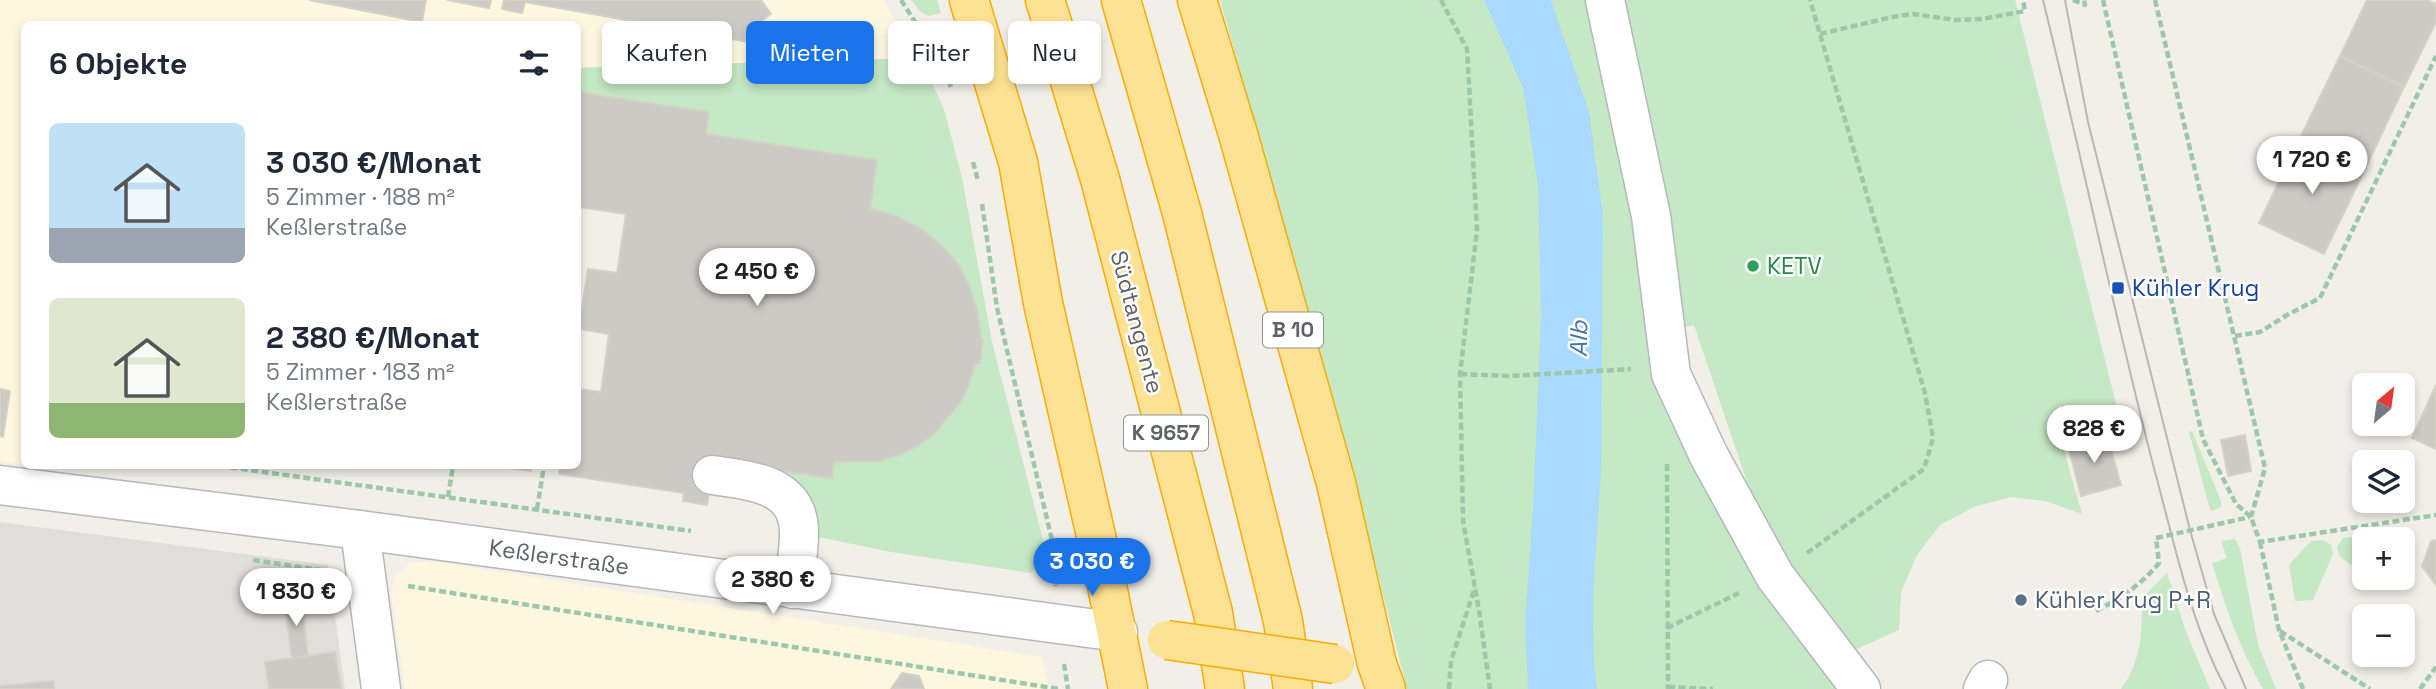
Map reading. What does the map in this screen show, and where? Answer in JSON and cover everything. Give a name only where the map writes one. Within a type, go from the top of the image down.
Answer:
[{"type":"highway","points":[[969,0],[1018,162],[1043,303],[1118,632],[1128,689]]},
{"type":"highway","name":"Südtangente","points":[[1045,0],[1100,179],[1213,613],[1226,689]]},
{"type":"highway","name":"K 9657","points":[[1121,0],[1189,240],[1283,621],[1293,689]]},
{"type":"highway","name":"B 10","points":[[1197,0],[1238,134],[1336,483],[1382,676]]},
{"type":"highway","points":[[1118,632],[1335,664],[1382,676]]},
{"type":"street","points":[[1605,0],[1651,216],[1671,374],[1709,456],[1775,576],[1861,689]]},
{"type":"street","points":[[712,475],[757,482],[786,496],[796,511],[800,534],[793,589]]},
{"type":"street","name":"Keßlerstraße","points":[[0,485],[360,530],[1118,632]]},
{"type":"street","points":[[360,530],[381,689]]},
{"type":"path","points":[[901,0],[940,61],[953,92]]},
{"type":"path","points":[[1441,0],[1467,49],[1477,229],[1460,374],[1463,521],[1490,689]]},
{"type":"path","points":[[1667,628],[1775,576],[1924,469],[1933,438],[1925,393],[1810,0]]},
{"type":"path","points":[[1820,34],[1892,16],[1913,14],[1955,20],[1982,19],[2025,11],[2023,0]]},
{"type":"path","points":[[2073,0],[2085,5],[2084,0]]},
{"type":"path","points":[[2103,0],[2203,439],[2236,503],[2251,517],[2260,542],[2278,630],[2303,689]]},
{"type":"path","points":[[2155,0],[2265,468],[2251,517]]},
{"type":"path","points":[[2235,336],[2260,331],[2320,298],[2436,56]]},
{"type":"path","points":[[971,151],[979,187]]},
{"type":"path","points":[[981,201],[997,308],[1052,540],[1058,624],[1068,689]]},
{"type":"path","points":[[1460,374],[1508,376],[1637,369]]},
{"type":"path","points":[[1667,457],[1668,688],[1713,689]]},
{"type":"path","points":[[242,469],[702,533]]},
{"type":"path","points":[[448,497],[453,469]]},
{"type":"path","points":[[537,509],[544,469]]},
{"type":"path","points":[[2260,542],[2436,514]]},
{"type":"path","points":[[2096,611],[2128,594],[2144,582],[2159,564],[2156,538],[2251,517]]},
{"type":"path","points":[[245,559],[366,576],[417,588],[1059,689]]},
{"type":"path","points":[[1042,579],[1056,581]]},
{"type":"path","points":[[1449,689],[1451,662],[1475,586]]},
{"type":"path","points":[[2278,630],[2370,689]]},
{"type":"path","points":[[2420,689],[2436,667]]},
{"type":"shaded area","points":[[0,0],[883,0],[896,21],[888,21],[888,59],[874,59],[874,21],[746,21],[746,63],[732,63],[732,21],[602,21],[602,66],[581,67],[581,21],[21,21],[21,464],[0,461]]},
{"type":"shaded area","points":[[0,522],[328,565],[345,689],[0,689]]},
{"type":"shaded area","points":[[411,562],[437,562],[1042,657],[1049,689],[405,689],[391,594],[394,578]]},
{"type":"green space","points":[[911,0],[937,0],[941,13],[928,16]]},
{"type":"green space","points":[[1220,0],[2015,0],[2122,428],[2062,444],[2082,514],[2045,501],[2011,497],[1974,507],[1940,525],[1917,555],[1901,592],[1899,630],[1850,652],[1808,598],[1750,491],[1694,325],[1645,336],[1699,470],[1848,689],[1407,689],[1337,415]]},
{"type":"green space","points":[[874,59],[888,59],[888,84],[932,84],[944,109],[962,178],[992,342],[1047,555],[1031,573],[891,552],[819,537],[809,500],[798,485],[782,471],[832,478],[834,462],[879,461],[913,449],[927,439],[952,413],[975,365],[980,363],[983,340],[971,291],[950,254],[916,227],[870,209],[877,160],[706,134],[709,112],[581,92],[581,68],[602,67],[602,84],[732,84],[732,63],[746,63],[746,84],[874,84]]},
{"type":"green space","points":[[2192,431],[2221,501],[2221,507],[2212,511],[2189,432]]},
{"type":"green space","points":[[2352,537],[2352,565],[2340,557],[2337,547],[2343,538]]},
{"type":"green space","points":[[2235,539],[2240,548],[2258,645],[2276,689],[2263,689],[2255,674],[2234,627],[2212,563],[2227,558],[2221,541]]},
{"type":"green space","points":[[2323,540],[2331,545],[2333,554],[2313,600],[2295,601],[2289,565],[2311,541]]},
{"type":"green space","points":[[2167,573],[2185,629],[2210,689],[2121,689],[2137,657],[2142,598]]},
{"type":"water","name":"Alb","points":[[1484,0],[1551,0],[1589,112],[1603,215],[1601,470],[1593,597],[1597,689],[1528,689],[1525,623],[1534,491],[1541,314],[1538,185],[1523,88]]},
{"type":"building","points":[[309,0],[426,0],[422,21]]},
{"type":"building","points":[[447,0],[491,0],[489,8]]},
{"type":"building","points":[[504,0],[761,0],[771,14],[761,21],[746,21],[746,41],[732,39],[732,21],[631,21],[525,2],[522,13],[502,9]]},
{"type":"building","points":[[2367,0],[2427,0],[2436,4],[2436,22],[2404,87],[2340,56]]},
{"type":"building","points":[[2340,56],[2404,87],[2365,169],[2300,138]]},
{"type":"building","points":[[581,92],[709,112],[706,134],[877,160],[870,209],[897,216],[922,229],[959,265],[978,313],[983,339],[980,364],[975,365],[960,403],[935,433],[918,446],[879,461],[834,462],[832,478],[714,462],[707,505],[683,501],[684,493],[559,474],[560,469],[581,469],[581,389],[601,392],[609,334],[581,329],[588,269],[617,273],[626,214],[581,207]]},
{"type":"building","points":[[2300,138],[2365,169],[2324,254],[2259,223]]},
{"type":"building","points":[[2436,385],[2436,449],[2412,438]]},
{"type":"building","points":[[0,389],[10,391],[3,437],[0,436]]},
{"type":"building","points":[[2107,435],[2121,485],[2081,496],[2068,445]]},
{"type":"building","points":[[2245,435],[2251,471],[2228,476],[2221,440]]},
{"type":"building","points":[[2436,540],[2436,585],[2422,566],[2431,541]]},
{"type":"building","points":[[284,598],[301,600],[308,656],[292,658]]},
{"type":"building","points":[[335,652],[341,689],[269,689],[265,662]]},
{"type":"building","points":[[902,673],[919,676],[924,689],[891,689]]},
{"type":"building","points":[[53,681],[54,689],[0,689],[0,686]]},
{"type":"tram line","points":[[2043,0],[2140,413],[2177,555],[2193,610],[2226,689]]},
{"type":"tram line","points":[[2065,0],[2088,122],[2190,530],[2214,614],[2246,689]]},
{"type":"place","name":"KETV","points":[[1753,266]]},
{"type":"place","name":"Kühler Krug","points":[[2118,288]]},
{"type":"place","name":"Kühler Krug P+R","points":[[2021,600]]}]
